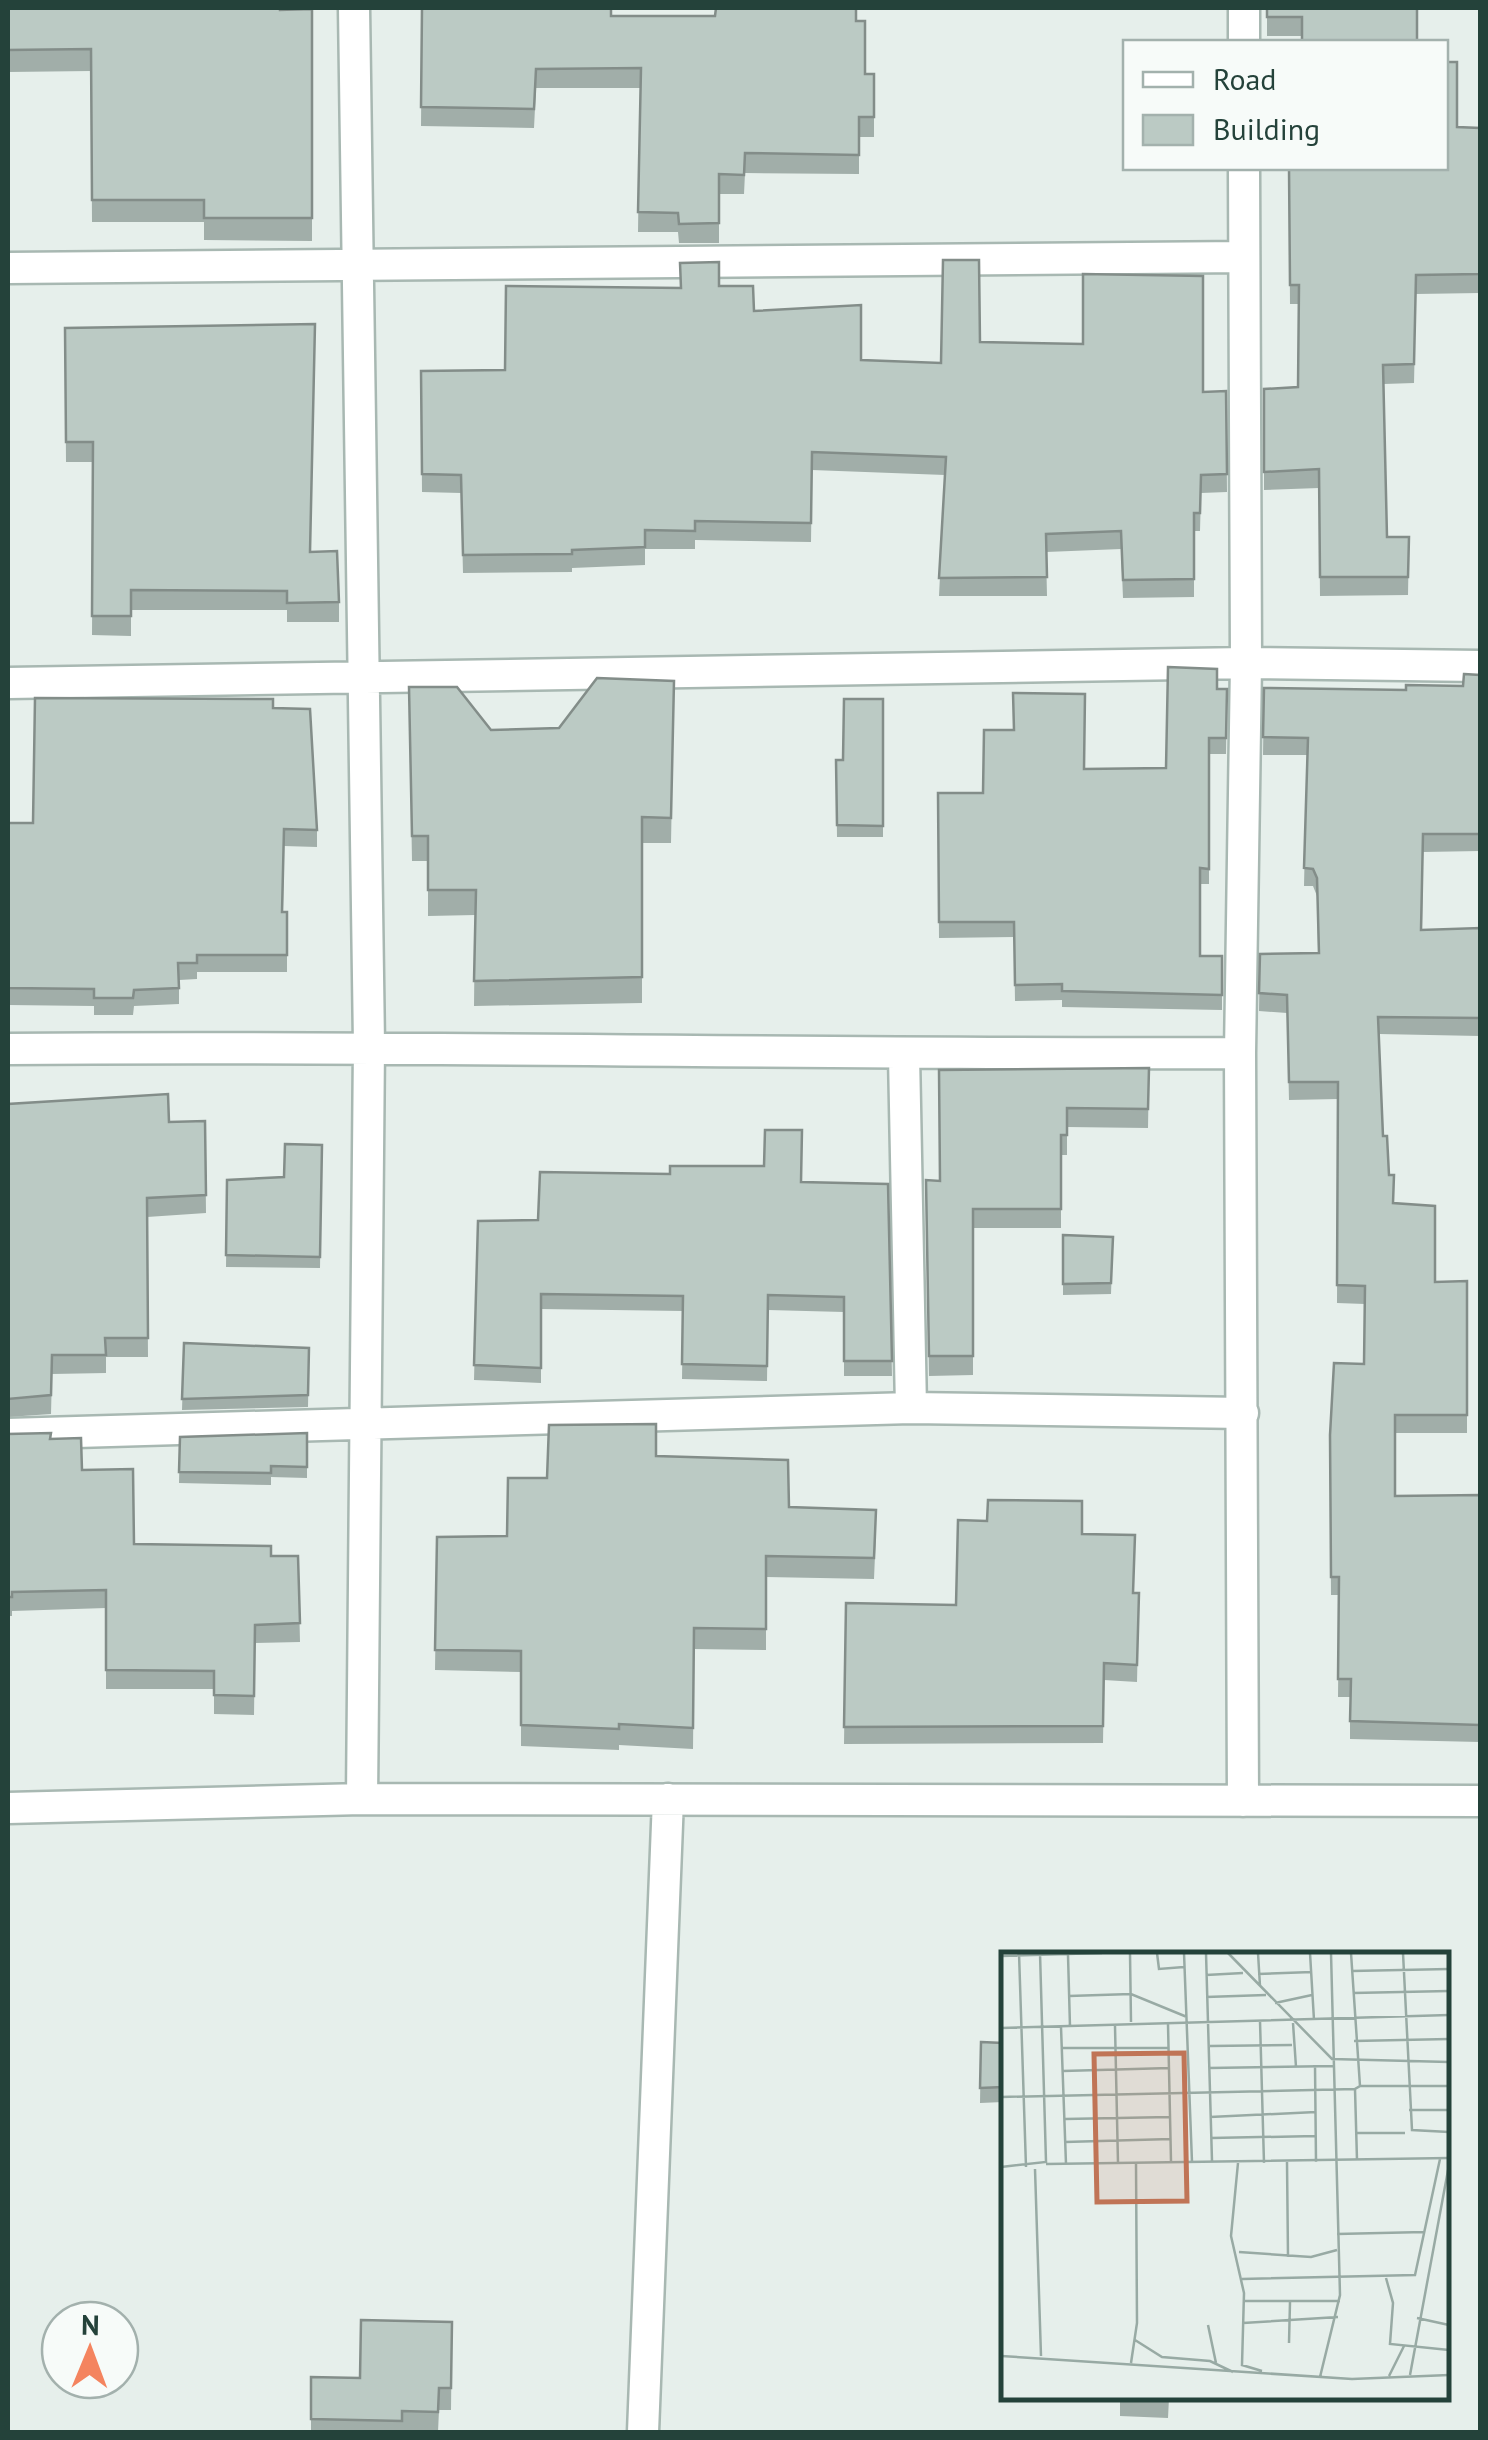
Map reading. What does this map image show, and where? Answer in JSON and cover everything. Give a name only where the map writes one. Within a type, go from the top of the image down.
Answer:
[{"type":"street","points":[[354,8],[369,1045],[362,1799]]},
{"type":"street","points":[[1244,8],[1244,40]]},
{"type":"street","points":[[1243,1800],[1240,1053],[1246,663],[1244,170]]},
{"type":"street","points":[[8,268],[358,268],[1244,257]]},
{"type":"street","points":[[8,683],[1246,663],[1480,666]]},
{"type":"street","points":[[8,1049],[369,1045],[904,1055],[1240,1053]]},
{"type":"street","points":[[904,1055],[911,1408]]},
{"type":"street","points":[[8,1434],[911,1408],[1243,1414]]},
{"type":"street","points":[[8,1808],[362,1799],[1480,1801]]},
{"type":"street","points":[[643,2432],[668,1799]]},
{"type":"building","points":[[8,8],[312,9],[312,218],[204,218],[204,200],[92,200],[91,49],[8,50]]},
{"type":"building","points":[[422,8],[611,8],[611,16],[715,16],[716,8],[856,8],[856,21],[865,21],[865,74],[874,74],[874,117],[859,117],[859,155],[745,153],[744,175],[719,174],[719,223],[679,224],[678,213],[638,212],[641,68],[536,69],[534,109],[421,107]]},
{"type":"building","points":[[1267,8],[1417,8],[1417,40],[1302,40],[1302,17],[1267,17]]},
{"type":"building","points":[[1448,62],[1457,62],[1457,127],[1480,128],[1480,274],[1416,275],[1414,364],[1383,365],[1387,537],[1409,537],[1408,577],[1320,577],[1319,469],[1264,472],[1264,389],[1298,387],[1299,285],[1290,285],[1289,170],[1448,170]]},
{"type":"building","points":[[943,260],[979,260],[980,342],[1083,344],[1083,274],[1203,276],[1203,392],[1226,391],[1227,474],[1201,475],[1200,513],[1194,513],[1194,579],[1123,580],[1121,531],[1046,534],[1047,577],[939,578],[946,457],[812,452],[811,523],[695,521],[695,531],[645,530],[645,547],[572,550],[572,554],[463,555],[461,475],[422,474],[421,371],[505,370],[506,286],[681,288],[680,263],[719,262],[719,286],[753,286],[754,311],[861,305],[861,360],[941,363]]},
{"type":"building","points":[[315,324],[310,552],[337,551],[339,602],[287,603],[287,591],[131,590],[131,616],[92,616],[93,442],[66,442],[65,328]]},
{"type":"building","points":[[1168,667],[1217,669],[1217,689],[1227,689],[1226,738],[1209,738],[1209,869],[1200,868],[1200,956],[1222,956],[1222,995],[1062,991],[1062,984],[1015,985],[1014,922],[939,922],[938,793],[983,793],[984,730],[1014,730],[1013,693],[1085,694],[1084,769],[1166,768]]},
{"type":"building","points":[[1464,674],[1480,675],[1480,834],[1423,834],[1421,930],[1480,928],[1480,1018],[1378,1017],[1383,1136],[1387,1136],[1389,1175],[1394,1175],[1393,1203],[1435,1206],[1435,1282],[1467,1281],[1467,1415],[1395,1415],[1395,1496],[1480,1495],[1480,1725],[1350,1721],[1351,1679],[1338,1679],[1339,1577],[1331,1577],[1330,1435],[1334,1363],[1364,1364],[1365,1286],[1337,1285],[1338,1082],[1289,1082],[1287,995],[1259,993],[1260,954],[1319,953],[1317,878],[1313,869],[1304,868],[1308,738],[1263,737],[1264,688],[1406,690],[1406,685],[1463,686]]},
{"type":"building","points":[[597,678],[674,681],[671,818],[642,817],[642,977],[474,981],[476,890],[428,890],[428,836],[412,836],[409,687],[457,687],[491,730],[559,728]]},
{"type":"building","points":[[35,698],[273,699],[273,708],[310,709],[317,830],[284,829],[282,912],[287,912],[287,955],[197,955],[197,963],[178,963],[179,988],[134,990],[133,998],[94,998],[94,989],[8,988],[8,823],[33,823]]},
{"type":"building","points":[[844,699],[883,699],[883,826],[837,825],[836,760],[843,760]]},
{"type":"building","points":[[1149,1068],[1148,1109],[1067,1108],[1067,1135],[1061,1135],[1061,1209],[973,1209],[973,1356],[929,1356],[926,1180],[940,1181],[939,1070]]},
{"type":"building","points":[[168,1094],[169,1122],[205,1121],[206,1195],[147,1198],[148,1338],[105,1338],[106,1355],[52,1355],[51,1395],[8,1399],[8,1104]]},
{"type":"building","points":[[765,1130],[802,1130],[801,1182],[888,1184],[892,1361],[844,1361],[844,1297],[768,1295],[767,1366],[682,1364],[683,1296],[541,1294],[541,1368],[474,1365],[478,1221],[538,1220],[540,1172],[670,1174],[670,1166],[764,1166]]},
{"type":"building","points":[[285,1144],[322,1145],[320,1257],[226,1255],[227,1180],[284,1177]]},
{"type":"building","points":[[1063,1235],[1113,1237],[1111,1283],[1063,1284]]},
{"type":"building","points":[[184,1343],[309,1348],[308,1395],[182,1399]]},
{"type":"building","points":[[656,1424],[656,1456],[788,1460],[789,1507],[876,1510],[874,1558],[766,1556],[766,1629],[694,1628],[693,1728],[521,1725],[521,1651],[435,1650],[437,1537],[507,1536],[508,1478],[547,1478],[549,1425]]},
{"type":"building","points":[[51,1433],[50,1439],[81,1438],[82,1470],[133,1469],[134,1544],[271,1546],[271,1556],[298,1556],[300,1623],[255,1625],[254,1696],[214,1695],[214,1671],[106,1670],[106,1590],[12,1592],[12,1597],[8,1597],[8,1434]]},
{"type":"building","points":[[307,1433],[307,1467],[271,1466],[271,1473],[179,1472],[180,1437]]},
{"type":"building","points":[[988,1500],[1082,1501],[1082,1534],[1135,1535],[1133,1593],[1139,1593],[1137,1665],[1104,1663],[1103,1726],[844,1727],[846,1603],[956,1605],[958,1520],[987,1521]]},
{"type":"building","points":[[981,2042],[1001,2043],[1001,2087],[980,2088]]},
{"type":"building","points":[[361,2320],[452,2322],[451,2388],[439,2388],[438,2412],[402,2411],[402,2421],[311,2419],[311,2377],[360,2378]]}]
